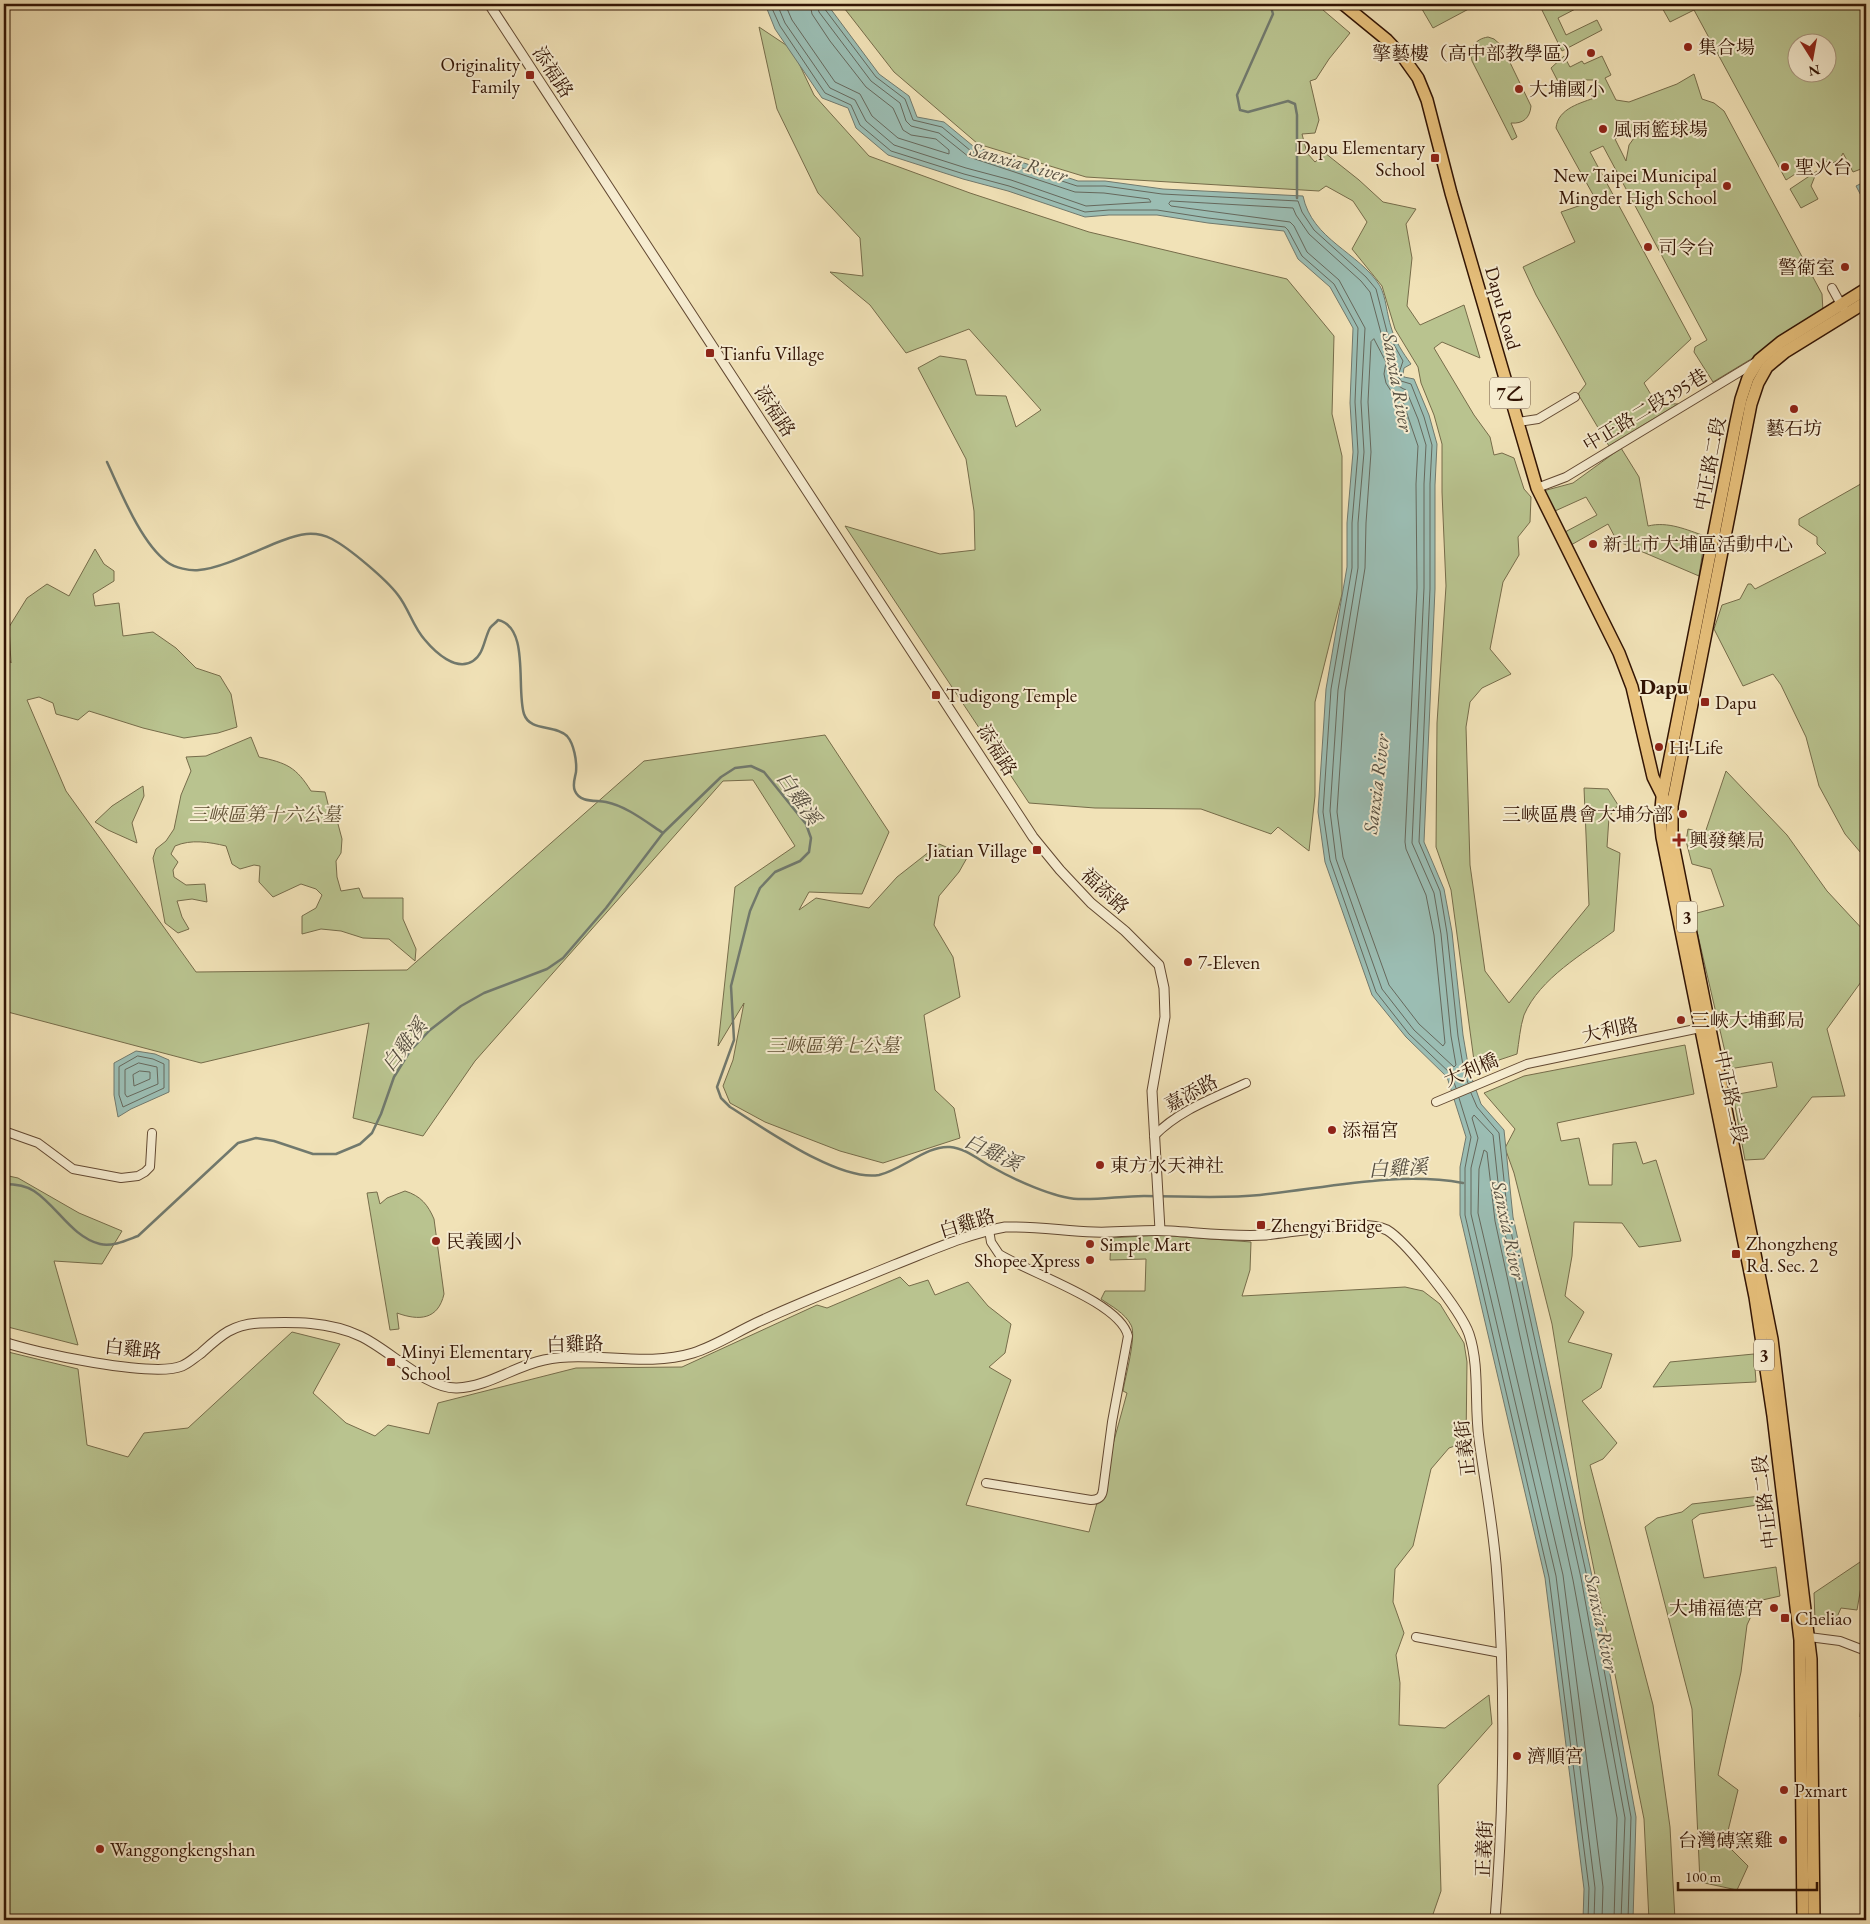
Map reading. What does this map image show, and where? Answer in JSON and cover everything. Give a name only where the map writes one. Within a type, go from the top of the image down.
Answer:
[{"type":"main road","name":"Dapu Road","points":[[1343,4],[1387,40],[1403,57],[1418,78],[1427,100],[1451,192],[1537,488],[1620,652],[1632,687],[1653,777],[1662,798],[1672,806]]},
{"type":"main road","name":"中正路二段","points":[[1844,309],[1866,289]]},
{"type":"main road","name":"中正路二段","points":[[1814,1920],[1812,1691],[1809,1637],[1772,1339],[1662,836],[1660,819],[1662,798],[1737,415],[1748,378],[1781,342],[1844,309],[1866,302]]},
{"type":"main road","name":"中正路二段","points":[[1763,363],[1751,404],[1672,806],[1672,839],[1704,1027],[1758,1314],[1800,1640],[1804,1920]]},
{"type":"street","name":"添福路","points":[[490,4],[1033,837]]},
{"type":"street","points":[[1832,288],[1844,309]]},
{"type":"street","name":"中正路二段395巷","points":[[1537,488],[1566,477],[1763,363]]},
{"type":"street","points":[[1518,422],[1538,418],[1575,396]]},
{"type":"street","name":"福添路","points":[[1033,837],[1060,870],[1091,903],[1125,931],[1159,966],[1164,988],[1165,1018],[1152,1091],[1154,1136]]},
{"type":"street","name":"大利路","points":[[1518,1068],[1527,1064],[1704,1027]]},
{"type":"street","name":"大利橋","points":[[1436,1102],[1518,1068]]},
{"type":"street","name":"嘉添路","points":[[1154,1136],[1165,1125],[1186,1111],[1246,1083]]},
{"type":"street","points":[[4,1131],[38,1143],[72,1169],[121,1178],[138,1176],[150,1167],[152,1134]]},
{"type":"street","points":[[1154,1136],[1160,1230]]},
{"type":"street","name":"正義街","points":[[1160,1230],[1258,1235],[1354,1225],[1385,1229],[1399,1240],[1440,1288],[1468,1330],[1472,1344],[1478,1434],[1497,1574],[1501,1653],[1502,1809],[1496,1920]]},
{"type":"street","name":"白雞路","points":[[4,1342],[27,1350],[56,1356],[161,1370],[182,1366],[191,1361],[221,1335],[235,1326],[261,1323],[310,1323],[337,1327],[368,1340],[434,1383],[456,1388],[467,1387],[545,1360],[574,1358],[654,1359],[682,1356],[718,1343],[756,1323],[846,1285],[956,1241],[990,1230],[1018,1227],[1091,1232],[1160,1230]]},
{"type":"street","points":[[986,1483],[1091,1500],[1098,1500],[1101,1497],[1112,1422],[1128,1336],[1126,1328],[1120,1321],[1085,1296],[999,1254],[991,1242],[990,1230]]},
{"type":"street","points":[[1416,1637],[1501,1653]]},
{"type":"street","points":[[1809,1637],[1840,1641],[1866,1651]]},
{"type":"green space","points":[[841,4],[1316,4],[1350,33],[1316,79],[1310,81],[1319,120],[1315,133],[1302,134],[1307,153],[1315,162],[1325,153],[1383,202],[1416,209],[1406,224],[1412,258],[1407,306],[1420,325],[1464,305],[1480,358],[1442,342],[1434,348],[1474,415],[1490,437],[1494,455],[1502,453],[1514,458],[1524,489],[1531,497],[1530,522],[1518,537],[1519,555],[1503,582],[1490,649],[1511,674],[1482,688],[1470,702],[1466,727],[1470,865],[1485,971],[1509,1003],[1589,905],[1584,788],[1608,789],[1618,805],[1609,817],[1607,847],[1620,853],[1614,931],[1563,968],[1540,990],[1524,1015],[1517,1054],[1475,1068],[1451,890],[1436,847],[1437,723],[1446,586],[1442,444],[1434,415],[1421,383],[1418,367],[1395,329],[1382,286],[1352,249],[1367,222],[1353,201],[1326,186],[1319,191],[1086,177],[978,144],[894,72]]},
{"type":"green space","points":[[1419,4],[1478,4],[1433,28]]},
{"type":"green space","points":[[1539,4],[1585,4],[1558,18],[1566,35],[1597,20],[1602,30],[1562,51]]},
{"type":"green space","points":[[1660,4],[1866,4],[1866,170],[1861,169],[1853,172],[1843,153],[1840,159],[1833,163],[1821,162],[1815,164],[1786,180],[1694,10],[1670,22]]},
{"type":"green space","points":[[759,27],[792,49],[814,95],[869,156],[970,193],[1089,232],[1287,279],[1334,336],[1332,414],[1342,456],[1342,594],[1315,702],[1315,796],[1309,851],[1278,827],[1271,834],[1201,809],[1095,808],[1029,803],[845,526],[940,554],[975,550],[974,511],[966,459],[918,368],[940,356],[966,360],[976,395],[1006,396],[1016,427],[1041,410],[969,329],[906,353],[870,305],[830,272],[863,276],[860,238],[818,193],[777,109]]},
{"type":"green space","points":[[1488,37],[1494,39],[1502,46],[1531,106],[1529,114],[1525,119],[1511,123],[1517,137],[1512,140],[1472,61],[1471,52],[1476,42]]},
{"type":"green space","points":[[1564,56],[1570,67],[1582,61],[1584,64],[1602,56],[1611,75],[1605,78],[1616,100],[1629,102],[1677,84],[1694,74],[1702,99],[1714,103],[1724,111],[1822,294],[1823,311],[1713,382],[1694,352],[1695,347],[1707,340],[1603,146],[1590,152],[1691,339],[1644,383],[1656,403],[1678,404],[1609,446],[1578,394],[1586,384],[1536,295],[1523,267],[1575,242],[1561,212],[1596,200],[1556,128],[1561,116],[1571,107],[1597,97],[1597,80],[1582,80],[1582,91],[1566,97],[1551,68]],"holes":[[[1630,132],[1634,138],[1629,145],[1626,161],[1615,139]]]},
{"type":"green space","points":[[1817,171],[1811,186],[1818,199],[1801,208],[1790,189]]},
{"type":"green space","points":[[1621,448],[1639,477],[1648,526],[1670,525],[1705,536],[1699,576],[1617,541],[1608,524],[1571,545],[1565,532],[1597,515],[1586,497],[1555,511],[1543,491],[1573,483]]},
{"type":"green space","points":[[1866,481],[1866,859],[1845,834],[1819,786],[1806,737],[1781,685],[1773,674],[1743,686],[1714,629],[1722,605],[1740,599],[1748,584],[1751,584],[1755,589],[1826,553],[1817,544],[1817,537],[1799,525],[1799,519]]},
{"type":"green space","name":"三峽區第七公墓","points":[[95,549],[104,564],[114,571],[114,581],[93,594],[95,606],[119,603],[123,636],[153,632],[176,648],[196,668],[220,676],[231,694],[237,727],[218,733],[184,738],[143,728],[89,711],[78,720],[56,714],[53,703],[39,697],[27,700],[66,791],[196,972],[407,970],[644,761],[825,735],[889,832],[862,894],[809,892],[799,910],[816,898],[869,908],[897,877],[939,844],[968,856],[959,872],[939,896],[934,925],[953,957],[960,997],[924,1015],[935,1090],[954,1108],[960,1138],[883,1163],[840,1151],[765,1122],[730,1103],[723,1086],[733,1060],[744,1003],[718,1046],[735,887],[795,846],[753,780],[723,781],[475,1061],[423,1136],[353,1118],[369,1023],[201,1063],[4,1011],[4,647],[11,663],[9,627],[27,598],[47,584],[69,596]]},
{"type":"green space","name":"三峽區第十六公墓","points":[[251,737],[259,757],[277,761],[290,767],[300,776],[311,791],[325,792],[329,808],[338,824],[342,839],[341,853],[336,861],[337,877],[341,891],[359,888],[363,898],[403,898],[403,919],[416,949],[415,961],[389,939],[363,938],[341,931],[321,929],[302,934],[302,916],[316,908],[322,895],[316,889],[301,884],[273,897],[259,882],[260,866],[254,865],[240,869],[232,864],[226,846],[213,843],[194,842],[175,846],[171,854],[178,862],[173,870],[174,877],[186,885],[205,884],[207,902],[192,899],[177,901],[182,917],[189,929],[178,933],[165,923],[153,858],[156,849],[166,841],[174,829],[181,795],[191,771],[186,757],[206,756]]},
{"type":"green space","points":[[1726,771],[1787,835],[1827,891],[1866,933],[1866,975],[1827,1029],[1845,1096],[1812,1097],[1764,1159],[1745,1160],[1733,1095],[1777,1087],[1772,1062],[1729,1069],[1693,914],[1724,906],[1711,869],[1692,864],[1686,841],[1688,829],[1705,833]]},
{"type":"green space","points":[[143,786],[144,796],[132,823],[137,843],[95,822],[112,806]]},
{"type":"green space","points":[[1685,1045],[1694,1094],[1557,1123],[1561,1141],[1579,1138],[1589,1185],[1612,1185],[1613,1144],[1636,1142],[1643,1164],[1656,1160],[1681,1241],[1639,1247],[1622,1223],[1574,1222],[1572,1256],[1565,1296],[1584,1312],[1568,1342],[1612,1354],[1601,1388],[1582,1401],[1617,1443],[1603,1459],[1590,1465],[1653,1705],[1670,1827],[1675,1920],[1649,1920],[1644,1819],[1584,1520],[1552,1324],[1514,1173],[1505,1148],[1515,1129],[1484,1093],[1524,1076]]},
{"type":"green space","points":[[4,1175],[18,1178],[79,1213],[122,1231],[102,1264],[54,1261],[78,1345],[4,1326]]},
{"type":"green space","points":[[405,1191],[423,1202],[434,1219],[444,1294],[441,1303],[432,1314],[413,1317],[397,1313],[399,1329],[390,1330],[367,1193],[377,1192],[380,1204],[387,1198]]},
{"type":"green space","points":[[1159,1235],[1251,1242],[1250,1270],[1242,1296],[1405,1287],[1423,1291],[1440,1304],[1464,1343],[1467,1362],[1466,1442],[1449,1448],[1431,1469],[1413,1546],[1395,1569],[1393,1602],[1404,1633],[1396,1655],[1400,1683],[1399,1725],[1445,1728],[1489,1695],[1492,1724],[1438,1785],[1441,1891],[1431,1920],[4,1920],[4,1351],[78,1369],[87,1445],[128,1457],[144,1433],[188,1428],[292,1332],[340,1344],[313,1393],[346,1423],[375,1436],[388,1425],[429,1434],[438,1403],[576,1368],[682,1367],[817,1305],[827,1308],[900,1277],[909,1286],[928,1280],[935,1295],[968,1282],[988,1306],[1011,1324],[1005,1353],[989,1367],[1011,1380],[966,1505],[1089,1532],[1127,1393],[1123,1391],[1133,1338],[1131,1325],[1125,1317],[1101,1299],[1105,1291],[1145,1291],[1146,1259],[1110,1260],[1111,1238]]},
{"type":"green space","points":[[1754,1354],[1756,1382],[1653,1387],[1670,1362]]},
{"type":"green space","points":[[1769,1495],[1770,1503],[1700,1514],[1692,1520],[1704,1578],[1776,1567],[1780,1596],[1758,1601],[1747,1625],[1741,1672],[1718,1775],[1738,1790],[1725,1843],[1748,1866],[1737,1890],[1700,1882],[1692,1709],[1645,1527],[1657,1518],[1682,1512],[1692,1504]]},
{"type":"green space","points":[[1866,1558],[1857,1610],[1841,1608],[1837,1617],[1815,1620],[1814,1593]]},
{"type":"green space","points":[[1866,1693],[1866,1719],[1860,1717],[1862,1694]]},
{"type":"water","name":"Sanxia River","points":[[765,4],[827,4],[879,74],[909,96],[917,117],[944,122],[973,146],[1078,181],[1105,181],[1163,189],[1303,196],[1308,211],[1316,224],[1371,274],[1382,290],[1393,332],[1411,364],[1404,368],[1404,377],[1414,379],[1429,415],[1437,444],[1435,589],[1424,842],[1444,889],[1452,932],[1463,1035],[1469,1070],[1481,1104],[1504,1130],[1513,1217],[1592,1576],[1636,1817],[1633,1920],[1583,1920],[1584,1889],[1545,1578],[1460,1215],[1460,1167],[1466,1137],[1447,1077],[1406,1037],[1372,995],[1325,862],[1318,812],[1326,689],[1347,567],[1347,523],[1353,452],[1350,403],[1353,328],[1330,287],[1298,259],[1284,231],[1208,223],[1157,215],[1085,217],[1008,191],[888,155],[856,128],[848,108],[822,98],[775,29]]},
{"type":"water","points":[[1866,181],[1866,205],[1856,186]]},
{"type":"water","points":[[136,1051],[155,1054],[169,1060],[169,1092],[118,1117],[114,1095],[114,1063]]},
{"type":"waterway","points":[[1270,4],[1273,14],[1237,95],[1240,110],[1248,112],[1288,101],[1295,104],[1297,115],[1297,198]]},
{"type":"waterway","points":[[107,462],[140,530],[158,553],[174,566],[191,570],[208,569],[294,536],[306,534],[325,536],[348,549],[392,588],[402,600],[425,640],[446,659],[460,664],[473,661],[482,650],[490,628],[498,620],[508,625],[514,634],[518,646],[524,714],[527,720],[537,726],[562,732],[569,739],[575,758],[574,786],[577,795],[584,799],[606,802],[621,807],[663,833]]},
{"type":"waterway","name":"白雞溪","points":[[4,1184],[19,1185],[31,1189],[42,1197],[81,1235],[100,1244],[110,1245],[138,1236],[238,1143],[256,1138],[274,1141],[313,1154],[336,1154],[360,1144],[372,1133],[394,1077],[410,1051],[430,1030],[461,1006],[484,993],[547,969],[563,958],[606,908],[663,833],[721,777],[735,768],[751,766],[764,772],[806,824],[811,838],[809,852],[800,861],[775,872],[760,888],[750,911],[731,986],[734,1040],[717,1087],[721,1098],[730,1107],[802,1152],[844,1170],[863,1175],[879,1175],[932,1150],[941,1147],[956,1148],[1022,1182],[1057,1195],[1078,1199],[1144,1196],[1245,1196],[1387,1180],[1413,1179],[1463,1183]]},
{"type":"place","name":"集合場","points":[[1688,47]]},
{"type":"place","name":"擎藝樓（高中部教學區）","points":[[1591,53]]},
{"type":"place","name":"Originality Family","points":[[530,75]]},
{"type":"place","name":"大埔國小","points":[[1519,89]]},
{"type":"place","name":"風雨籃球場","points":[[1603,129]]},
{"type":"place","name":"Dapu Elementary School","points":[[1435,158]]},
{"type":"place","name":"聖火台","points":[[1785,167]]},
{"type":"place","name":"New Taipei Municipal Mingder High School","points":[[1727,186]]},
{"type":"place","name":"司令台","points":[[1648,247]]},
{"type":"place","name":"警衛室","points":[[1845,267]]},
{"type":"place","name":"Tianfu Village","points":[[710,353]]},
{"type":"place","name":"藝石坊","points":[[1794,409]]},
{"type":"place","name":"新北市大埔區活動中心","points":[[1593,544]]},
{"type":"place","name":"Tudigong Temple","points":[[936,695]]},
{"type":"place","name":"Dapu","points":[[1705,702]]},
{"type":"place","name":"Hi-Life","points":[[1659,747]]},
{"type":"place","name":"三峽區農會大埔分部","points":[[1683,814]]},
{"type":"place","name":"興發藥局","points":[[1679,840]]},
{"type":"place","name":"Jiatian Village","points":[[1037,850]]},
{"type":"place","name":"7-Eleven","points":[[1188,962]]},
{"type":"place","name":"三峽大埔郵局","points":[[1681,1020]]},
{"type":"place","name":"添福宮","points":[[1332,1130]]},
{"type":"place","name":"東方水天神社","points":[[1100,1165]]},
{"type":"place","name":"Zhengyi Bridge","points":[[1261,1225]]},
{"type":"place","name":"民義國小","points":[[436,1241]]},
{"type":"place","name":"Simple Mart","points":[[1090,1244]]},
{"type":"place","name":"Zhongzheng Rd. Sec. 2","points":[[1736,1254]]},
{"type":"place","name":"Shopee Xpress","points":[[1090,1260]]},
{"type":"place","name":"Minyi Elementary School","points":[[391,1362]]},
{"type":"place","name":"大埔福德宮","points":[[1774,1608]]},
{"type":"place","name":"Cheliao","points":[[1785,1618]]},
{"type":"place","name":"濟順宮","points":[[1517,1756]]},
{"type":"place","name":"Pxmart","points":[[1784,1790]]},
{"type":"place","name":"台灣磚窯雞","points":[[1783,1840]]},
{"type":"place","name":"Wanggongkengshan","points":[[100,1849]]},
{"type":"district","name":"Dapu","points":[[1664,686]]}]
